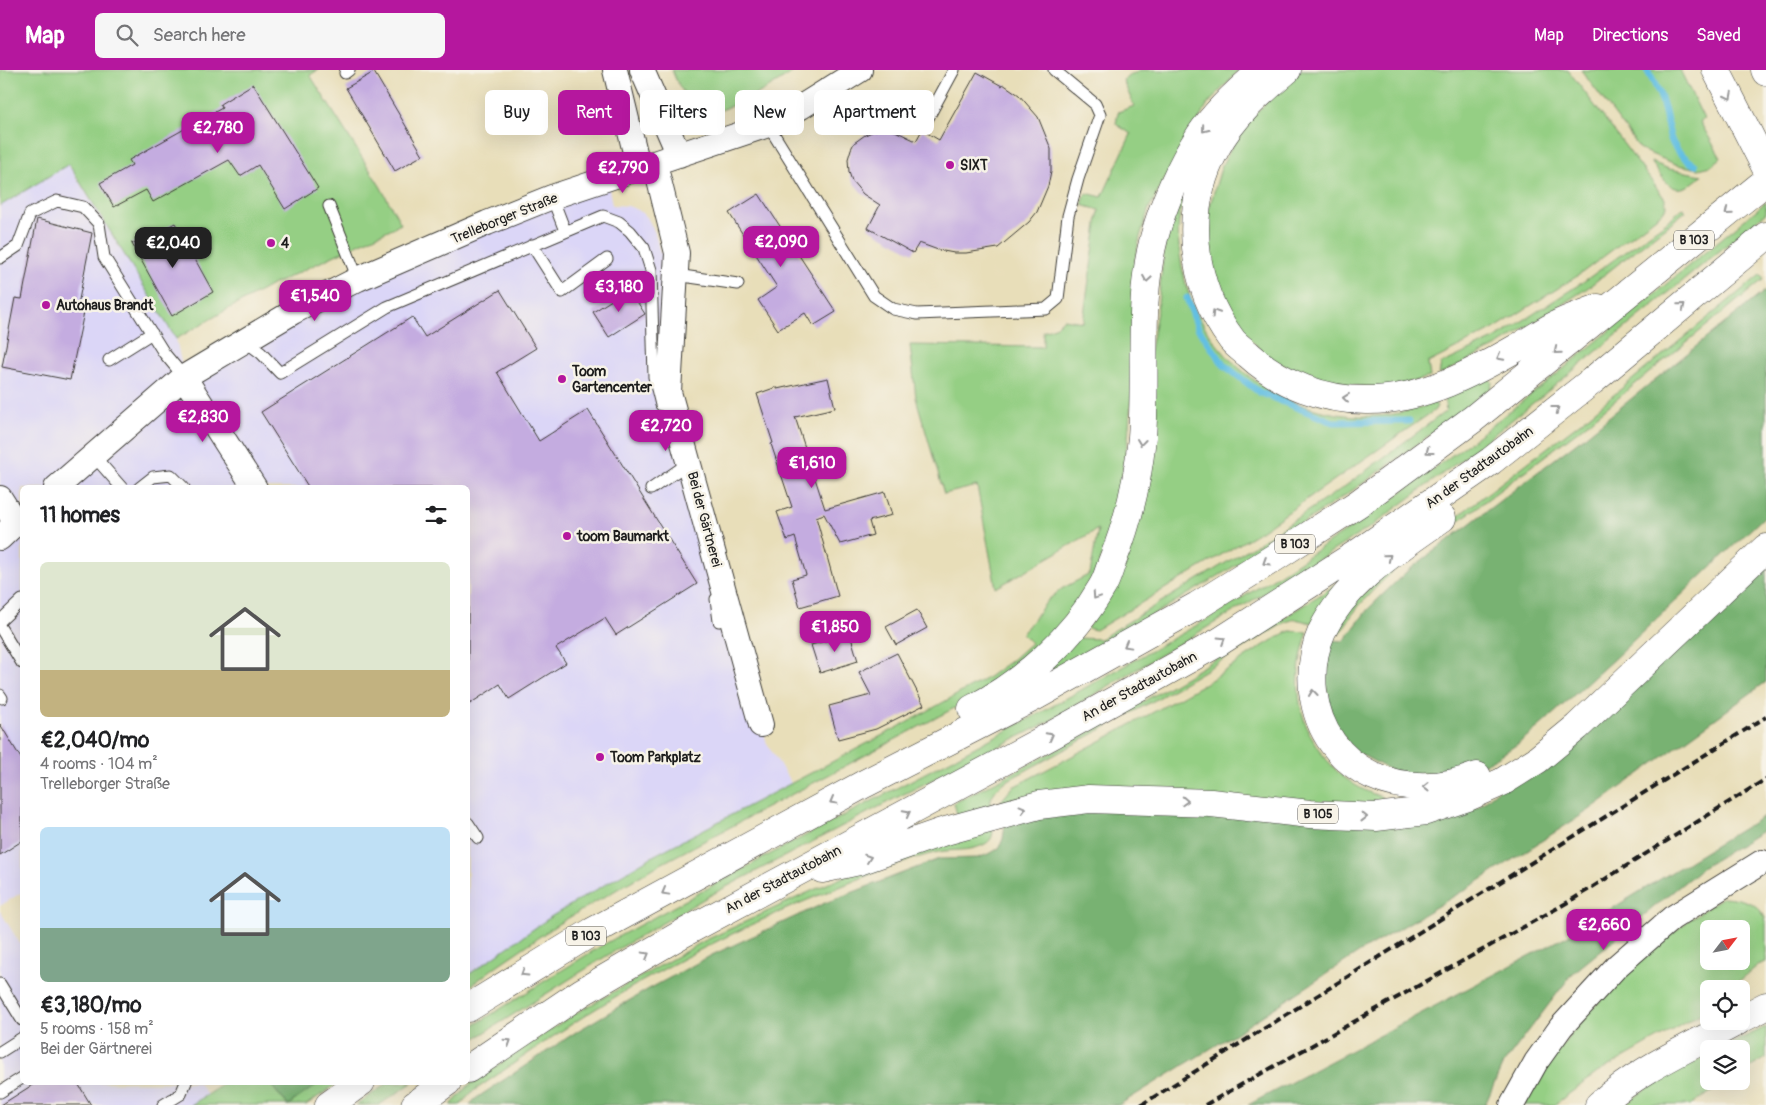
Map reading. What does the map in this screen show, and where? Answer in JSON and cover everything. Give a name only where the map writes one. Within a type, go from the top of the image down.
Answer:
[{"type":"highway","points":[[864,784],[930,731],[996,696],[1029,671],[1075,628],[1103,585],[1122,538],[1134,487],[1142,437],[1145,285],[1154,237],[1173,185],[1200,134],[1229,100],[1263,70]]},
{"type":"highway","name":"B 103","points":[[1287,70],[1236,117],[1216,148],[1202,185],[1194,226],[1197,264],[1210,304],[1233,341],[1263,368],[1295,386],[1331,396],[1369,400],[1406,397],[1437,388],[1513,350],[1556,325],[1622,299]]},
{"type":"highway","points":[[1716,70],[1766,168]]},
{"type":"highway","name":"B 103","points":[[470,1007],[592,932],[864,784],[1034,697],[1197,606],[1282,553],[1359,503],[1473,419],[1766,181]]},
{"type":"highway","name":"An der Stadtautobahn","points":[[470,1068],[582,992],[680,935],[1054,734],[1219,642],[1361,551],[1491,461],[1766,236]]},
{"type":"highway","points":[[1491,461],[1466,500],[1395,551],[1358,581],[1338,604],[1322,632],[1314,656],[1312,683],[1315,708],[1331,741],[1345,758],[1361,770],[1375,777],[1404,786],[1430,787],[1459,783],[1492,770],[1527,749],[1557,725],[1766,530]]},
{"type":"highway","name":"B 105","points":[[787,877],[859,861],[942,832],[1039,805],[1090,799],[1211,803],[1310,814],[1376,817],[1426,811],[1468,797],[1509,778],[1537,760],[1577,727],[1766,548]]},
{"type":"highway","points":[[1750,1015],[1766,1006]]},
{"type":"highway","points":[[1600,1105],[1611,1094],[1638,1076],[1722,1030]]},
{"type":"highway","points":[[330,1105],[357,1085]]},
{"type":"highway","points":[[416,1104],[444,1085]]},
{"type":"street","name":"Bei der Gärtnerei","points":[[615,70],[677,254],[669,392],[761,724]]},
{"type":"street","points":[[642,70],[679,155]]},
{"type":"street","name":"Trelleborger Straße","points":[[804,105],[860,70]]},
{"type":"street","name":"Trelleborger Straße","points":[[59,485],[184,377],[293,312],[358,279],[552,197],[647,167],[738,135]]},
{"type":"street","points":[[184,377],[253,485]]},
{"type":"street","points":[[0,498],[13,526]]},
{"type":"street","points":[[1512,1105],[1536,1062],[1561,1027],[1616,966],[1672,918],[1765,863]]},
{"type":"lane","points":[[934,107],[954,70]]},
{"type":"lane","points":[[774,135],[874,296],[893,309],[917,314],[1046,309],[1058,299],[1068,216],[1078,179],[1100,115],[1095,104],[1054,70]]},
{"type":"lane","points":[[552,197],[565,231]]},
{"type":"lane","points":[[0,258],[18,246],[30,214],[57,201],[83,206],[99,224],[104,257],[164,353],[184,377]]},
{"type":"lane","points":[[329,206],[358,279]]},
{"type":"lane","points":[[245,340],[261,352],[280,373],[387,307],[603,216],[619,222],[630,231],[644,248],[651,270],[654,377],[714,591],[719,621]]},
{"type":"lane","points":[[532,245],[562,292],[607,259]]},
{"type":"lane","points":[[676,275],[738,284]]},
{"type":"lane","points":[[108,360],[152,333]]},
{"type":"lane","points":[[93,455],[119,485]]},
{"type":"lane","points":[[651,488],[680,469]]},
{"type":"lane","points":[[143,485],[153,477],[171,475],[181,485]]},
{"type":"lane","points":[[0,621],[20,602]]},
{"type":"lane","points":[[0,626],[20,660]]},
{"type":"lane","points":[[470,826],[478,838]]},
{"type":"lane","points":[[0,984],[20,1017]]},
{"type":"lane","points":[[0,1052],[20,1039]]},
{"type":"lane","points":[[0,1092],[20,1079]]},
{"type":"lane","points":[[163,1105],[180,1094],[184,1085]]},
{"type":"shaded area","points":[[68,164],[176,339],[184,376],[293,312],[607,179],[612,205],[628,206],[638,210],[647,217],[655,233],[660,253],[677,253],[669,392],[767,744],[791,783],[653,856],[552,916],[470,974],[470,485],[20,485],[20,893],[0,906],[0,206]]},
{"type":"shaded area","points":[[0,911],[20,944],[20,1085],[200,1085],[207,1095],[191,1105],[0,1105]]},
{"type":"green space","points":[[0,70],[318,70],[310,75],[380,186],[401,224],[270,286],[176,339],[69,164],[0,206]]},
{"type":"green space","points":[[672,70],[796,70],[764,90],[735,90],[735,104],[725,108],[725,90],[682,90]]},
{"type":"green space","points":[[1140,70],[1239,70],[1207,105],[1149,208],[1135,260],[1132,389],[1128,438],[1118,500],[1104,552],[1093,579],[1065,624],[994,687],[657,866],[558,924],[470,986],[470,974],[552,916],[653,856],[906,723],[987,678],[1031,643],[1022,634],[1048,600],[1063,588],[1090,574],[1098,529],[996,588],[977,486],[944,494],[916,398],[910,345],[1043,347],[1043,331],[1055,327],[1063,319],[1083,322],[1099,210],[1082,205],[1086,193],[1102,197],[1131,134],[1116,124],[1118,112],[1134,106],[1123,80]]},
{"type":"green space","points":[[1300,70],[1568,70],[1665,199],[1666,206],[1664,211],[1579,275],[1492,330],[1428,363],[1430,377],[1388,388],[1327,384],[1269,359],[1239,327],[1228,311],[1217,288],[1209,254],[1208,212],[1222,165],[1234,142],[1252,117]]},
{"type":"green space","points":[[1581,70],[1680,70],[1704,119],[1700,122],[1721,158],[1711,166],[1699,169],[1678,165],[1641,150]]},
{"type":"green space","points":[[1651,162],[1669,169],[1702,175],[1685,187],[1673,187],[1667,183]]},
{"type":"green space","points":[[1192,169],[1184,194],[1178,227],[1180,256],[1191,300],[1202,322],[1221,350],[1245,373],[1273,392],[1303,406],[1336,414],[1369,416],[1402,412],[1434,402],[1437,406],[1435,410],[1261,531],[1096,630],[1087,628],[1102,607],[1157,312],[1165,243]]},
{"type":"green space","points":[[1766,202],[1766,213],[1473,451],[1372,526],[1285,581],[1048,722],[894,799],[707,897],[608,955],[470,1042],[470,1028],[601,946],[778,850],[1042,712],[1206,620],[1366,518],[1466,445],[1546,383]]},
{"type":"green space","points":[[1683,208],[1686,211],[1586,289],[1499,345],[1439,375],[1441,364],[1496,338],[1583,282]]},
{"type":"green space","points":[[1760,275],[1764,279],[1579,430],[1398,567],[1366,598],[1340,634],[1334,631],[1354,601],[1430,537],[1577,425]]},
{"type":"green space","points":[[1766,290],[1766,515],[1541,725],[1501,755],[1465,772],[1399,775],[1353,750],[1333,722],[1324,677],[1331,640],[1344,641],[1368,609],[1405,573],[1585,436]]},
{"type":"green space","points":[[1489,378],[1492,382],[1491,388],[1347,494],[1269,545],[1190,593],[1028,685],[1078,638],[1100,639],[1265,539],[1344,487],[1446,411],[1444,396]]},
{"type":"green space","points":[[1766,560],[1766,682],[1588,811],[1473,885],[1360,952],[1236,1033],[1119,1105],[470,1105],[475,1099],[579,1030],[712,955],[825,903],[939,859],[978,858],[991,853],[999,848],[1003,839],[1005,824],[1036,817],[1123,808],[1478,807]]},
{"type":"green space","points":[[1347,578],[1312,623],[1295,619],[1286,622],[1155,700],[1003,783],[992,797],[990,808],[958,818],[954,803],[1057,750],[1158,693],[1255,636]]},
{"type":"green space","points":[[1290,631],[1308,632],[1300,665],[1299,698],[1302,714],[1316,744],[1326,759],[1342,776],[1360,788],[1382,797],[1384,804],[1001,806],[1001,801],[1013,787],[1185,695]]},
{"type":"green space","points":[[1762,817],[1766,823],[1766,829],[1703,867],[1572,974],[1502,1066],[1485,1105],[1248,1105],[1567,936]]},
{"type":"green space","points":[[993,827],[991,838],[983,845],[967,850],[938,852],[889,867],[772,915],[703,948],[636,984],[559,1032],[472,1092],[460,1105],[451,1105],[470,1084],[571,1016],[704,941],[881,861]]},
{"type":"green space","points":[[1723,897],[1749,902],[1759,909],[1766,921],[1766,962],[1758,965],[1740,980],[1700,980],[1700,1014],[1597,1073],[1554,1105],[1524,1105],[1540,1074],[1572,1033],[1608,991],[1648,953],[1689,920]]},
{"type":"green space","points":[[1766,1027],[1766,1058],[1750,1068],[1750,1040],[1738,1040]]},
{"type":"green space","points":[[1700,1059],[1700,1090],[1714,1090],[1690,1105],[1624,1105],[1655,1083]]},
{"type":"green space","points":[[222,1085],[271,1085],[288,1105],[191,1105]]},
{"type":"green space","points":[[271,1085],[316,1085],[288,1105]]},
{"type":"green space","points":[[316,1085],[335,1085],[306,1105],[288,1105]]},
{"type":"green space","points":[[385,1085],[409,1085],[379,1105],[356,1105]]},
{"type":"building","points":[[374,72],[423,155],[395,171],[346,88]]},
{"type":"building","name":"SIXT","points":[[977,72],[1002,86],[1003,84],[1019,95],[1038,117],[1051,149],[1051,171],[1048,186],[1037,212],[1029,222],[998,248],[954,253],[938,250],[919,243],[913,253],[868,228],[880,205],[863,194],[852,181],[848,159],[854,143],[865,135],[903,135],[916,141],[919,135],[930,135],[939,140]]},
{"type":"building","points":[[253,84],[318,188],[285,209],[258,165],[240,176],[229,160],[153,202],[146,190],[114,207],[100,183],[132,165],[129,160],[222,108],[220,104]]},
{"type":"building","points":[[759,194],[836,312],[813,326],[805,313],[778,330],[758,300],[777,287],[729,213]]},
{"type":"building","name":"Autohaus Brandt","points":[[37,219],[92,233],[77,310],[84,312],[70,380],[2,367],[15,298],[22,299]]},
{"type":"building","points":[[175,223],[213,292],[172,316],[131,242],[137,244]]},
{"type":"building","points":[[629,289],[645,314],[609,337],[593,312]]},
{"type":"building","name":"toom Baumarkt","points":[[500,290],[536,348],[497,372],[539,441],[588,410],[697,584],[616,635],[605,618],[556,648],[566,663],[509,699],[500,684],[470,704],[470,485],[307,485],[261,412],[412,317],[425,337]]},
{"type":"building","points":[[828,378],[835,408],[795,417],[825,509],[885,492],[892,515],[869,521],[873,535],[840,544],[824,514],[816,517],[838,596],[800,607],[792,579],[806,575],[795,537],[787,540],[777,512],[792,507],[757,394],[777,387],[777,389]]},
{"type":"building","points":[[917,610],[927,628],[896,645],[886,627]]},
{"type":"building","points":[[850,634],[858,661],[820,673],[811,645]]},
{"type":"building","points":[[897,653],[924,705],[876,729],[838,739],[829,706],[871,695],[859,672]]},
{"type":"building","points":[[0,724],[20,757],[20,842],[0,855]]},
{"type":"building","points":[[32,1085],[79,1085],[91,1105],[1,1105]]},
{"type":"waterway","points":[[1647,70],[1657,88],[1665,109],[1672,143],[1684,157],[1695,165]]},
{"type":"waterway","points":[[1187,298],[1198,328],[1224,365],[1259,392],[1333,422],[1409,421]]},
{"type":"railway","points":[[1141,1105],[1766,717]]},
{"type":"railway","points":[[1205,1105],[1570,901],[1766,779]]},
{"type":"place","name":"SIXT","points":[[950,165]]},
{"type":"place","name":"4","points":[[271,243]]},
{"type":"place","name":"Autohaus Brandt","points":[[46,305]]},
{"type":"place","name":"Toom Gartencenter","points":[[562,379]]},
{"type":"place","name":"toom Baumarkt","points":[[567,536]]},
{"type":"place","name":"Toom Parkplatz","points":[[600,757]]}]
